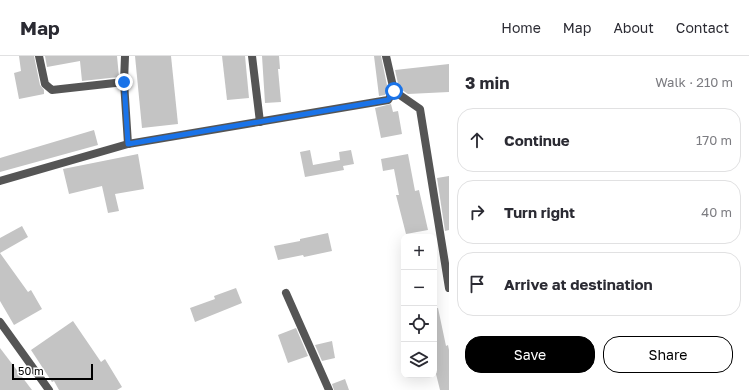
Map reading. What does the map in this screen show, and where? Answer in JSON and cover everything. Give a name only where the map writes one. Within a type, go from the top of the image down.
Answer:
[{"type":"street","points":[[39,56],[45,84],[52,90],[124,82]]},
{"type":"street","points":[[125,56],[124,82],[128,144]]},
{"type":"street","points":[[252,56],[260,122]]},
{"type":"street","points":[[386,56],[394,91],[420,109],[449,288]]},
{"type":"street","points":[[0,181],[128,144],[388,100],[394,91]]},
{"type":"street","points":[[286,293],[329,390]]},
{"type":"street","points":[[0,322],[49,390]]},
{"type":"building","points":[[19,56],[34,56],[40,85],[44,90],[44,94],[19,99],[14,73],[21,71]]},
{"type":"building","points":[[45,56],[117,56],[119,77],[82,81],[80,61],[47,67]]},
{"type":"building","points":[[135,56],[171,56],[178,124],[142,128]]},
{"type":"building","points":[[222,56],[245,56],[249,98],[227,100]]},
{"type":"building","points":[[262,56],[279,56],[280,69],[278,69],[281,102],[265,103]]},
{"type":"building","points":[[374,56],[381,56],[388,90],[385,95],[379,96]]},
{"type":"building","points":[[449,64],[449,92],[408,94],[399,88],[395,70]]},
{"type":"building","points":[[391,104],[393,112],[398,111],[402,134],[381,138],[375,108]]},
{"type":"building","points":[[94,130],[98,145],[0,172],[0,158]]},
{"type":"building","points":[[310,150],[313,165],[340,160],[339,152],[351,150],[354,164],[343,166],[344,170],[305,177],[300,152]]},
{"type":"building","points":[[138,154],[144,189],[115,194],[119,211],[108,213],[102,186],[69,194],[63,169]]},
{"type":"building","points":[[408,154],[415,191],[419,190],[428,230],[406,234],[396,195],[399,195],[394,169],[383,171],[381,159]]},
{"type":"building","points":[[449,176],[449,230],[445,231],[437,178]]},
{"type":"building","points":[[22,226],[28,237],[0,253],[0,238]]},
{"type":"building","points":[[328,233],[332,251],[304,257],[303,255],[278,260],[274,246],[300,241],[300,239]]},
{"type":"building","points":[[0,253],[28,292],[31,290],[42,309],[14,325],[0,301]]},
{"type":"building","points":[[236,288],[242,303],[195,322],[190,308],[215,299],[214,296]]},
{"type":"building","points":[[437,308],[446,346],[448,345],[449,350],[449,390],[440,390],[437,378]]},
{"type":"building","points":[[73,321],[101,362],[105,359],[122,387],[117,390],[59,390],[54,381],[52,382],[31,350]]},
{"type":"building","points":[[296,328],[308,356],[288,363],[278,335]]},
{"type":"building","points":[[332,341],[335,358],[322,361],[315,345]]},
{"type":"building","points":[[0,348],[32,390],[0,390]]},
{"type":"building","points":[[345,379],[349,390],[334,390],[332,384]]},
{"type":"route","points":[[124,82],[128,144],[388,100],[394,91]]}]
